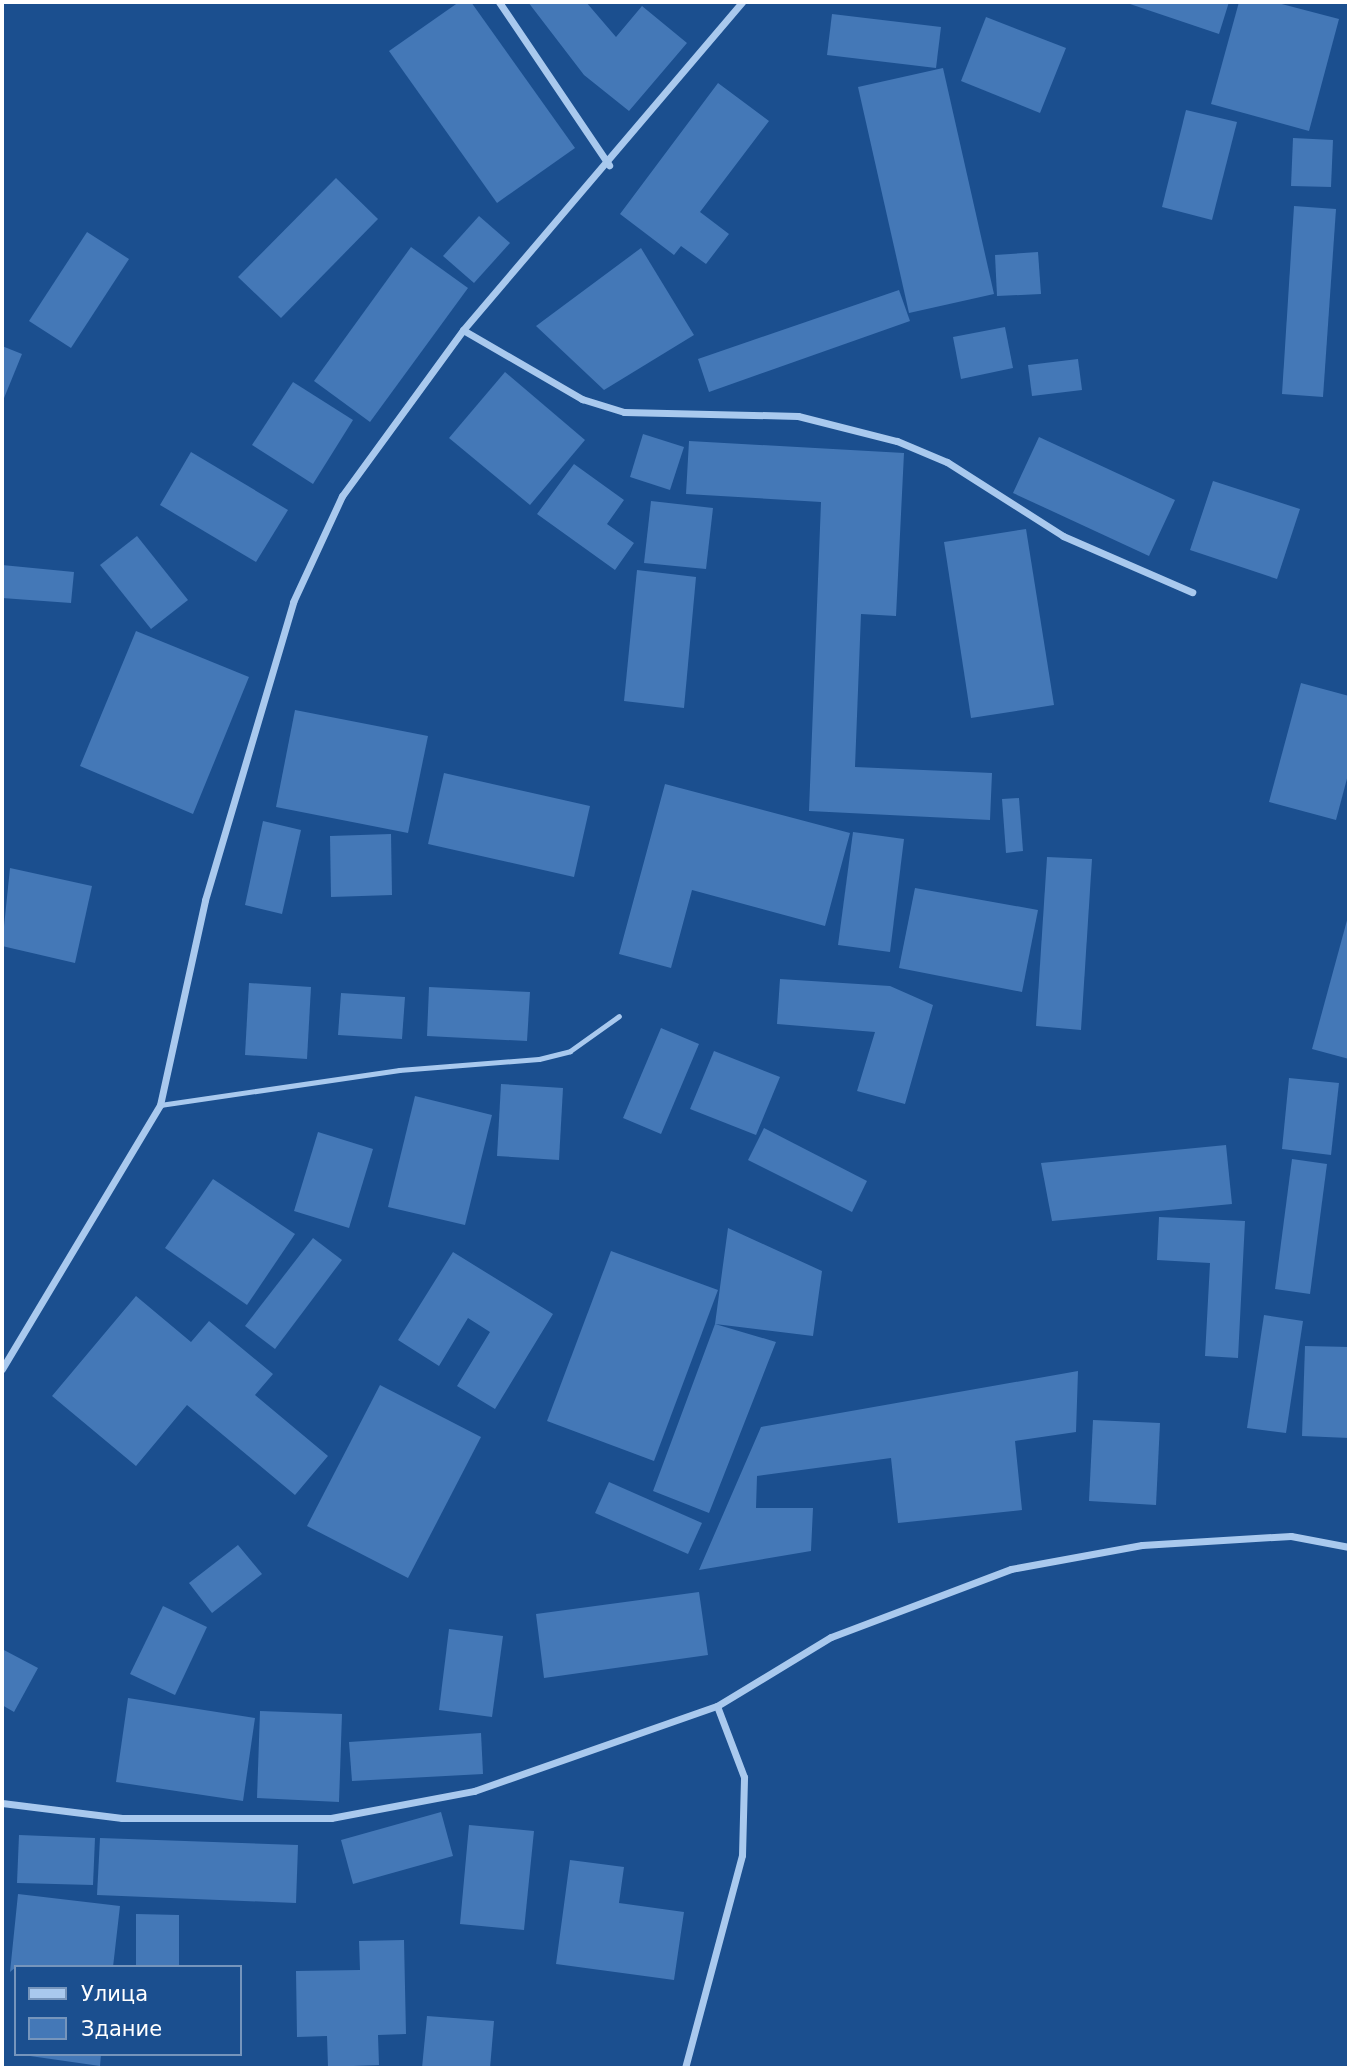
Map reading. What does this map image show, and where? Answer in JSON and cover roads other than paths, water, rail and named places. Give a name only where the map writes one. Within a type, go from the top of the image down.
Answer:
[{"type":"street","points":[[499,2],[609,165]]},
{"type":"street","points":[[2,1369],[160,1105],[205,900],[293,602],[342,496],[463,330],[609,165],[742,2]]},
{"type":"street","points":[[463,330],[582,399],[624,412],[797,416],[897,441],[947,462],[1063,536],[1192,592]]},
{"type":"street","points":[[2,1803],[122,1818],[331,1818],[474,1791],[717,1706],[831,1637],[1011,1569],[1142,1545],[1291,1536],[1349,1547]]},
{"type":"street","points":[[685,2068],[742,1855],[744,1777],[717,1706]]},
{"type":"lane","points":[[160,1105],[399,1070],[539,1059],[570,1051],[619,1016]]}]
